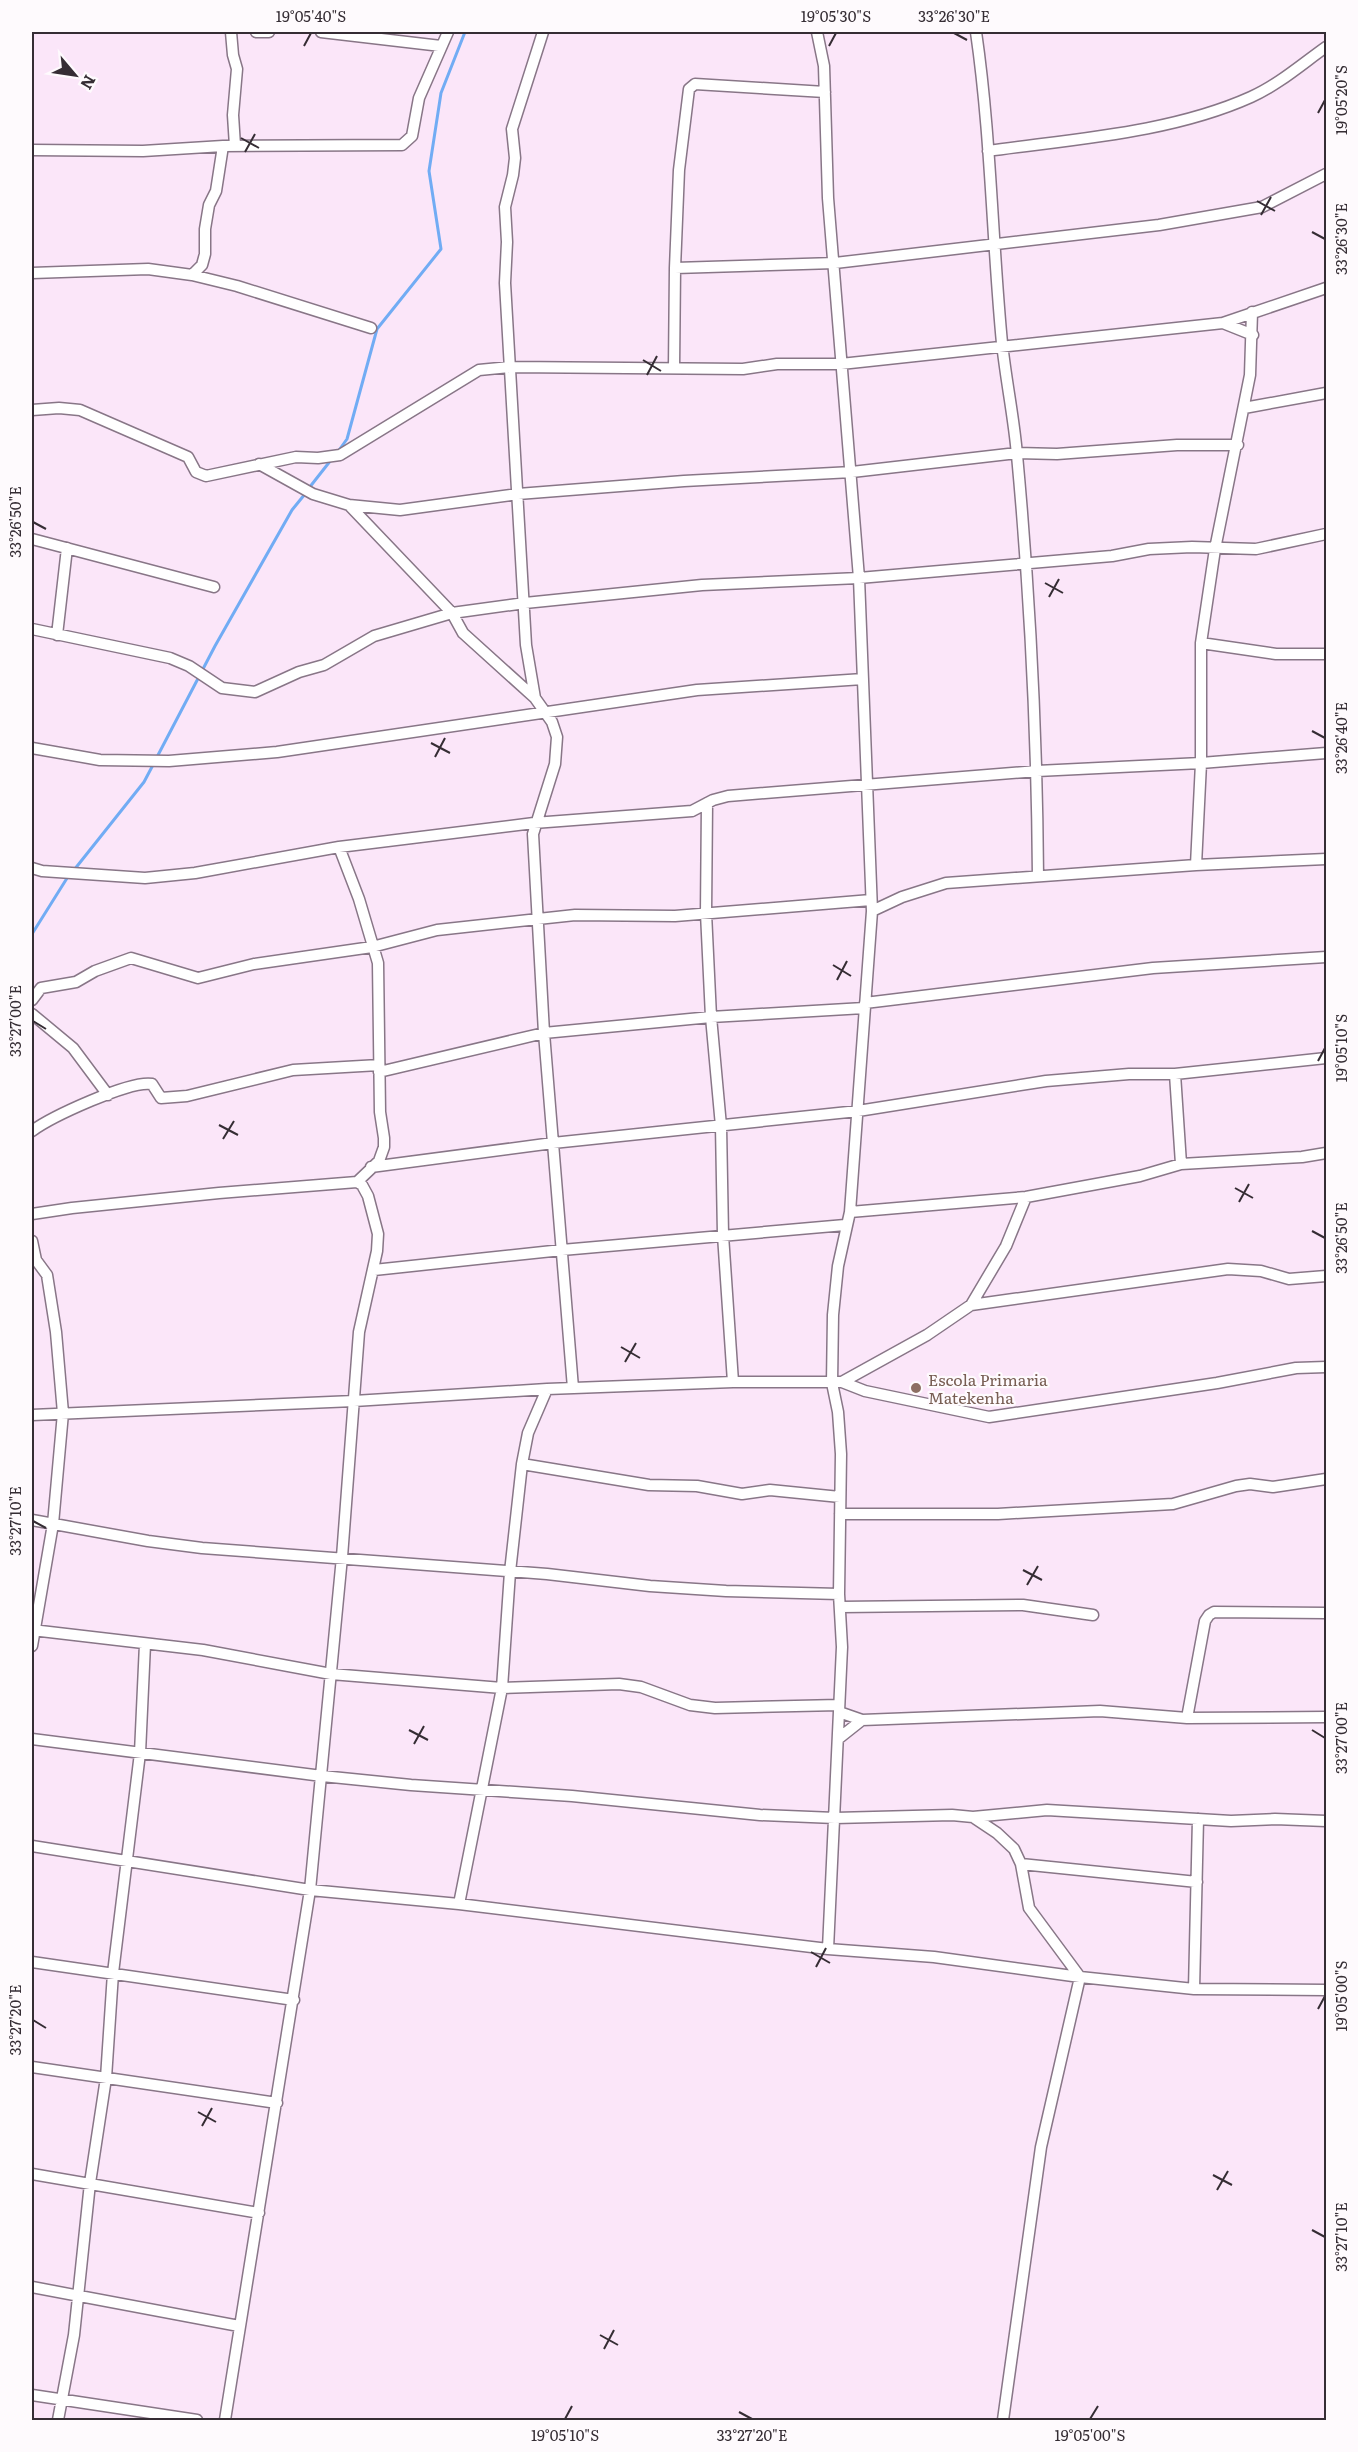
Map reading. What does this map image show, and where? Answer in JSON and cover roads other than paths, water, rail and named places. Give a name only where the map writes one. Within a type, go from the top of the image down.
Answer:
[{"type":"street","points":[[231,32],[232,55],[237,69],[234,115],[235,146]]},
{"type":"street","points":[[256,32],[269,32]]},
{"type":"street","points":[[321,32],[441,46]]},
{"type":"street","points":[[32,150],[143,151],[223,146],[402,145],[412,136],[419,98],[447,32]]},
{"type":"street","points":[[535,698],[526,645],[505,283],[507,242],[504,221],[515,158],[512,129],[543,32]]},
{"type":"street","points":[[817,32],[822,46],[828,198],[859,578],[871,905],[850,1212],[845,1225],[838,1266],[833,1315],[841,1454],[839,1594],[842,1647],[828,1949]]},
{"type":"street","points":[[976,32],[984,91],[1002,345],[1017,453],[1026,563],[1037,771],[1038,876]]},
{"type":"street","points":[[988,151],[1148,129],[1230,105],[1267,88],[1326,47]]},
{"type":"street","points":[[674,368],[679,170],[689,89],[695,84],[825,92]]},
{"type":"street","points":[[192,275],[202,265],[205,254],[205,229],[209,205],[216,191],[223,146]]},
{"type":"street","points":[[675,268],[835,263],[1159,225],[1262,207],[1326,174]]},
{"type":"street","points":[[32,273],[148,269],[192,275],[237,286],[371,328]]},
{"type":"street","points":[[32,410],[59,408],[80,410],[97,416],[188,457],[196,472],[206,476],[296,457],[318,458],[340,455],[479,370],[510,367],[743,369],[777,364],[841,364],[1223,322],[1326,288]]},
{"type":"street","points":[[1196,865],[1202,763],[1201,643],[1215,549],[1245,408],[1250,375],[1252,312]]},
{"type":"street","points":[[1223,322],[1252,335]]},
{"type":"street","points":[[1245,408],[1326,393]]},
{"type":"street","points":[[259,464],[313,494],[349,506],[400,510],[518,494],[684,481],[852,472],[1017,453],[1057,454],[1177,445],[1238,445]]},
{"type":"street","points":[[349,506],[452,613],[463,633],[535,698],[552,722],[557,737],[555,764],[534,823],[533,834],[536,921],[544,1033],[573,1388]]},
{"type":"street","points":[[32,629],[170,658],[189,666],[222,688],[255,692],[299,672],[324,665],[374,636],[452,613],[525,603],[702,585],[859,578],[1112,556],[1149,549],[1192,547],[1256,549],[1326,534]]},
{"type":"street","points":[[32,539],[214,587]]},
{"type":"street","points":[[57,635],[67,548]]},
{"type":"street","points":[[1201,643],[1276,654],[1326,654]]},
{"type":"street","points":[[32,748],[100,760],[169,761],[277,752],[697,690],[863,680]]},
{"type":"street","points":[[32,868],[42,871],[145,878],[195,873],[339,847],[534,823],[692,811],[728,796],[1037,771],[1202,763],[1326,753]]},
{"type":"street","points":[[707,803],[706,912],[711,1017],[721,1126],[723,1234],[733,1382]]},
{"type":"street","points":[[339,847],[359,899],[378,963],[379,1068],[384,1147],[379,1161],[357,1182]]},
{"type":"street","points":[[32,1000],[41,987],[76,982],[95,970],[131,958],[198,978],[254,964],[372,947],[437,930],[536,921],[574,915],[675,916],[706,912],[871,905],[946,883],[1196,865],[1326,859]]},
{"type":"street","points":[[32,1131],[66,1112],[131,1085],[149,1083],[159,1098],[187,1096],[293,1070],[379,1068],[544,1033],[711,1017],[864,1006],[1153,968],[1326,957]]},
{"type":"street","points":[[32,1014],[73,1048],[108,1095]]},
{"type":"street","points":[[371,1167],[553,1143],[858,1111],[1046,1081],[1129,1074],[1175,1074],[1326,1058]]},
{"type":"street","points":[[1175,1074],[1181,1164]]},
{"type":"street","points":[[850,1212],[1026,1197],[1140,1176],[1181,1164],[1302,1157],[1326,1153]]},
{"type":"street","points":[[32,1214],[208,1194],[357,1182],[362,1185],[368,1196],[378,1234],[374,1270],[359,1332],[342,1557],[310,1890],[278,2103],[239,2326],[225,2421]]},
{"type":"street","points":[[837,1382],[927,1335],[971,1305],[1006,1246],[1026,1197]]},
{"type":"street","points":[[374,1270],[723,1234],[845,1225]]},
{"type":"street","points":[[32,1241],[36,1260],[47,1275],[56,1332],[63,1413],[53,1524],[32,1646]]},
{"type":"street","points":[[971,1305],[1228,1269],[1261,1271],[1289,1279],[1326,1276]]},
{"type":"street","points":[[32,1415],[354,1401],[547,1389],[733,1382],[837,1382],[865,1391],[989,1417],[1217,1383],[1296,1368],[1326,1367]]},
{"type":"street","points":[[459,1904],[502,1688],[510,1572],[522,1464],[528,1433],[547,1389]]},
{"type":"street","points":[[522,1464],[649,1485],[697,1486],[742,1494],[770,1490],[840,1497]]},
{"type":"street","points":[[840,1514],[998,1514],[1173,1504],[1236,1486],[1250,1484],[1273,1487],[1326,1479]]},
{"type":"street","points":[[32,1520],[148,1541],[202,1548],[342,1557],[650,1586],[839,1594]]},
{"type":"street","points":[[841,1607],[1023,1605],[1093,1615]]},
{"type":"street","points":[[1187,1718],[1205,1621],[1209,1615],[1214,1612],[1326,1613]]},
{"type":"street","points":[[33,1630],[203,1650],[331,1674],[502,1688],[620,1684],[649,1690],[690,1704],[715,1708],[839,1709],[862,1720],[1100,1711],[1187,1718],[1326,1717]]},
{"type":"street","points":[[58,2421],[79,2294],[90,2183],[106,2078],[113,1973],[140,1753],[145,1644]]},
{"type":"street","points":[[838,1739],[862,1720]]},
{"type":"street","points":[[32,1739],[322,1776],[572,1796],[760,1815],[835,1818],[952,1815],[973,1817],[1047,1810],[1198,1819],[1326,1821]]},
{"type":"street","points":[[973,1817],[1014,1849],[1021,1864],[1029,1908],[1080,1977],[1041,2147],[1003,2421]]},
{"type":"street","points":[[1194,1989],[1198,1819]]},
{"type":"street","points":[[32,1846],[127,1863],[310,1890],[459,1904],[828,1949],[934,1958],[1194,1989],[1326,1990]]},
{"type":"street","points":[[1021,1864],[1197,1882]]},
{"type":"street","points":[[32,1962],[294,2000]]},
{"type":"street","points":[[32,2067],[278,2103]]},
{"type":"street","points":[[32,2174],[259,2213]]},
{"type":"street","points":[[32,2287],[79,2294],[239,2326]]},
{"type":"street","points":[[32,2395],[197,2421]]},
{"type":"waterway","points":[[337,453],[347,439],[377,329],[441,249],[429,171],[441,93],[465,32]]},
{"type":"waterway","points":[[309,488],[331,460]]},
{"type":"waterway","points":[[157,757],[215,646],[292,510],[305,494]]},
{"type":"waterway","points":[[74,870],[144,782],[154,763]]},
{"type":"waterway","points":[[32,934],[69,875]]},
{"type":"place","name":"Escola Primaria Matekenha","points":[[916,1388]]}]
